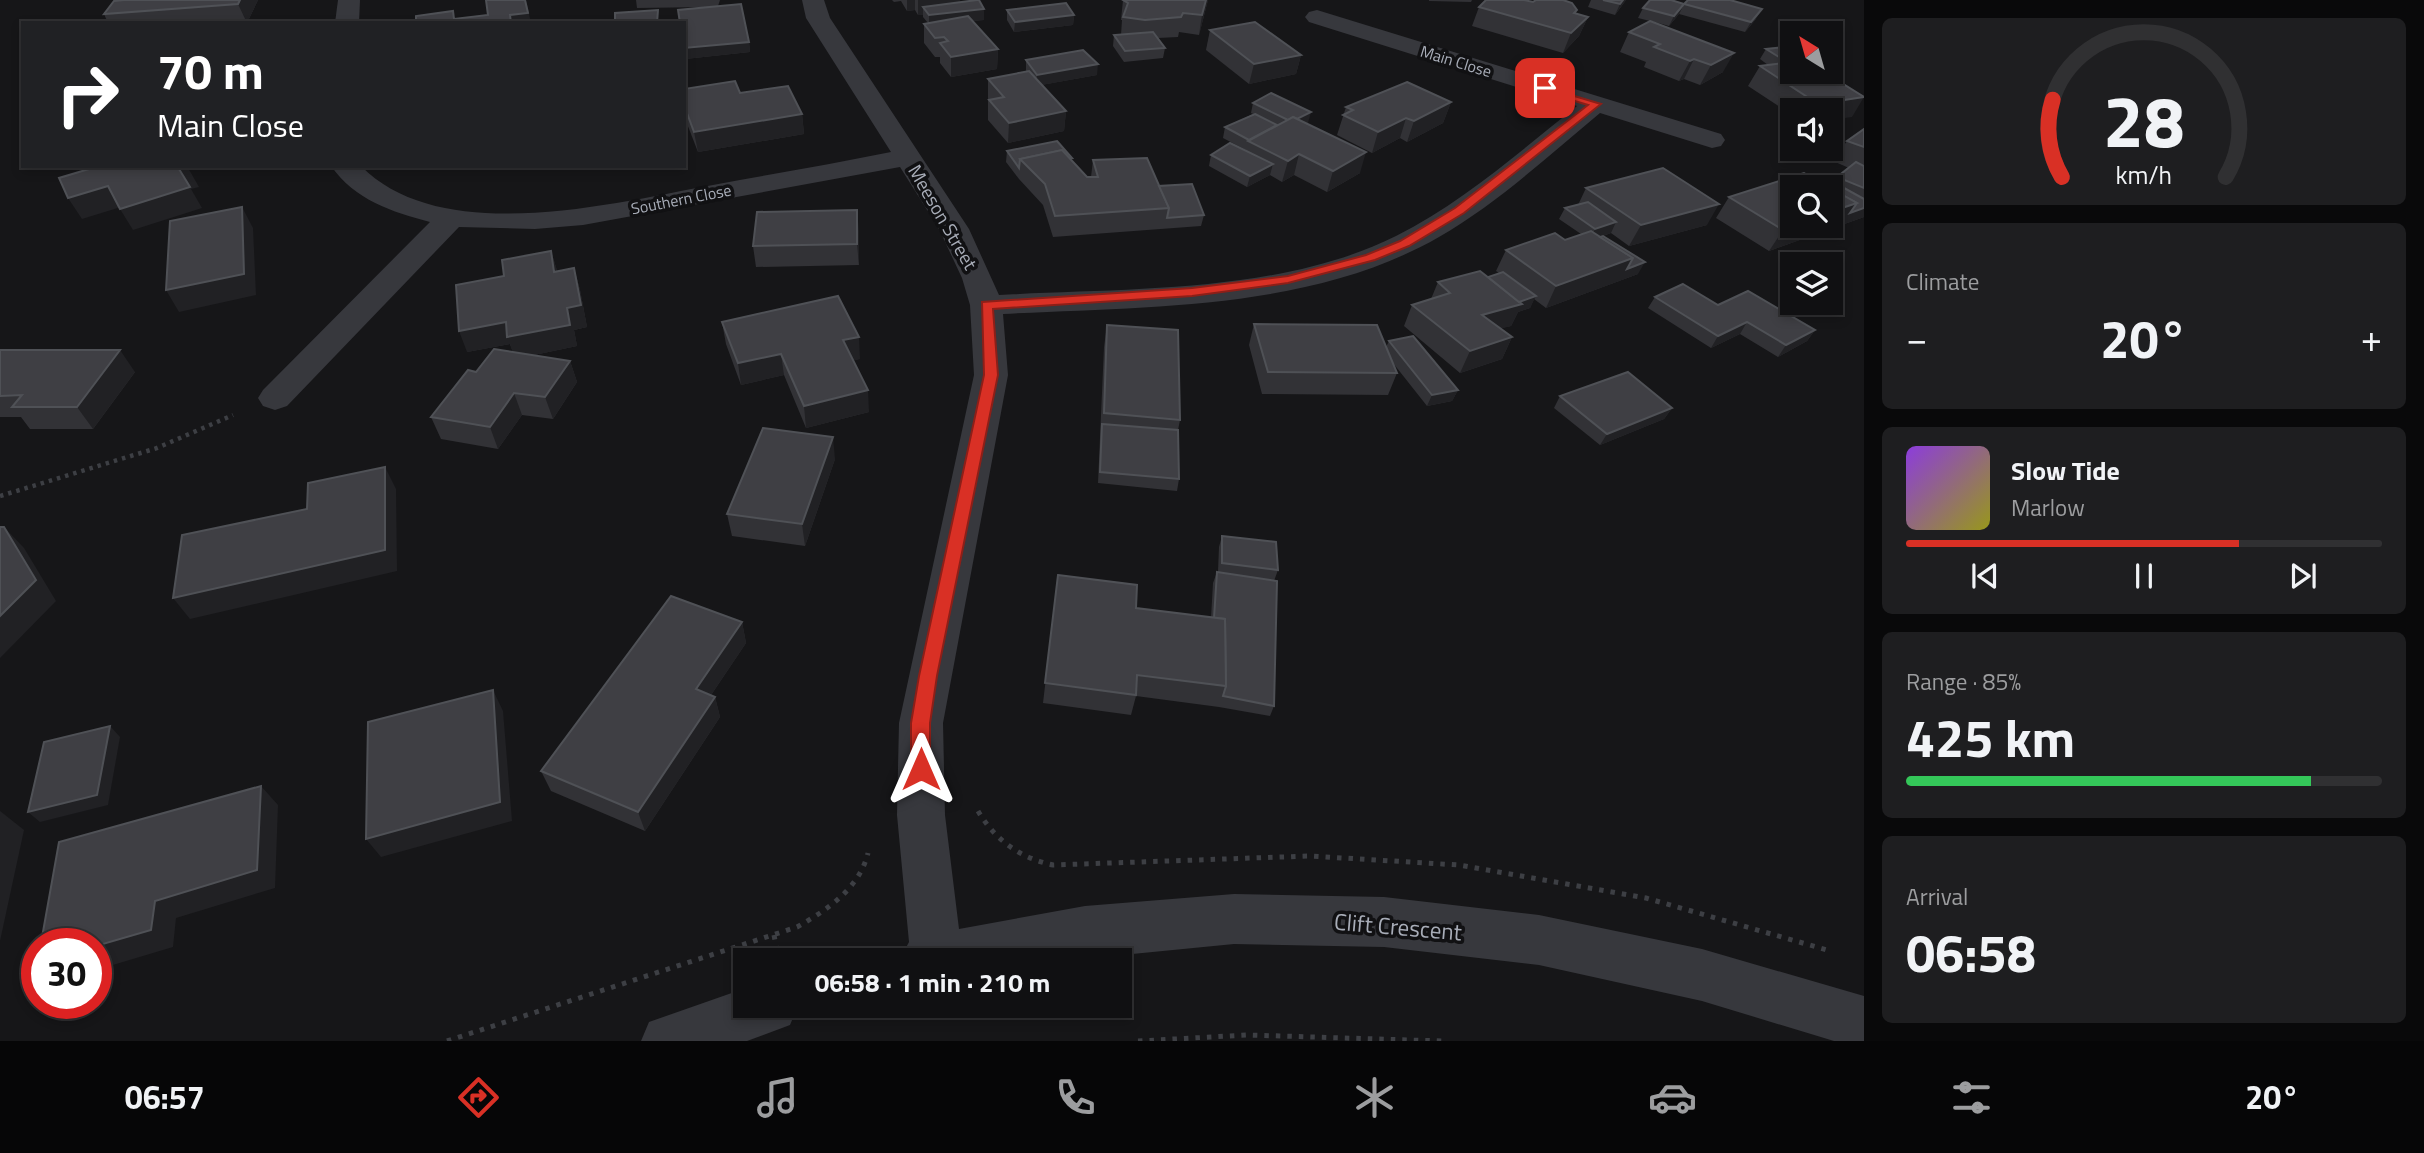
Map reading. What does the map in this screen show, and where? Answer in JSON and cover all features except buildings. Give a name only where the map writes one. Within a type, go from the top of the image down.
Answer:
[{"type":"street","points":[[346,21],[349,0]]},
{"type":"street","name":"Meeson Street","points":[[813,0],[818,18],[954,229],[978,278],[986,305],[991,375],[921,723],[921,815],[930,948]]},
{"type":"street","name":"Main Close","points":[[1317,17],[1712,141]]},
{"type":"street","points":[[986,305],[1192,292],[1288,279],[1370,258],[1404,243],[1459,210],[1596,104]]},
{"type":"street","name":"Southern Close","points":[[347,168],[384,197],[427,212],[452,217],[524,221],[607,213],[908,157]]},
{"type":"street","points":[[275,398],[452,217]]},
{"type":"street","name":"Clift Crescent","points":[[992,948],[1085,931],[1220,920],[1384,922],[1539,940],[1702,975],[1864,1023]]},
{"type":"street","points":[[668,1041],[736,1018]]},
{"type":"path","points":[[0,496],[157,448],[275,398]]},
{"type":"path","points":[[447,1041],[774,935],[833,907],[865,865],[871,839]]},
{"type":"path","points":[[774,935],[776,948]]},
{"type":"path","points":[[1138,1041],[1248,1035],[1442,1041]]},
{"type":"route","points":[[921,769],[921,723],[928,676],[991,375],[986,305],[1192,292],[1288,279],[1370,258],[1404,243],[1459,210],[1596,104],[1545,88]]}]
